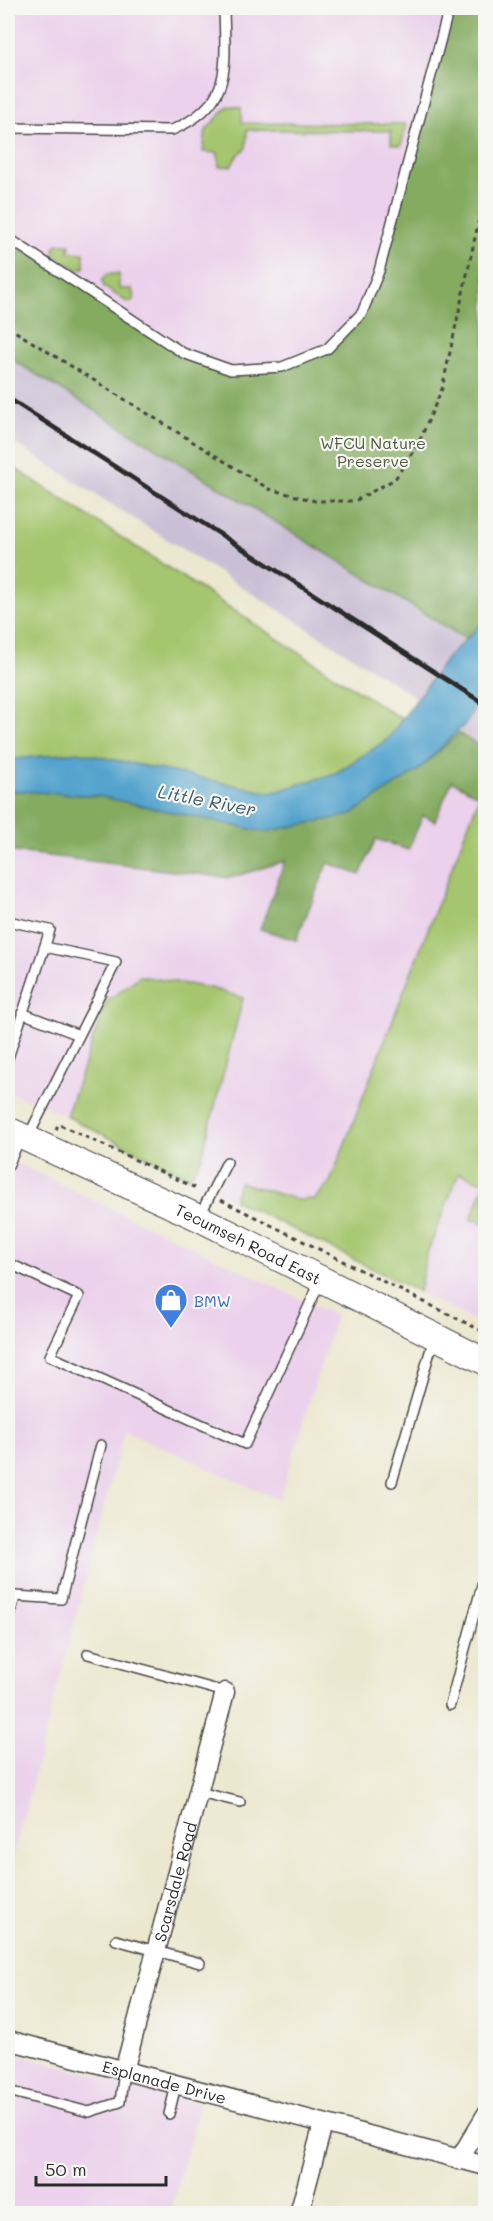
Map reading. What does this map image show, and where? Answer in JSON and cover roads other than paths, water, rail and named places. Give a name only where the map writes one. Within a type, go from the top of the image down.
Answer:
[{"type":"main road","name":"Tecumseh Road East","points":[[18,1135],[199,1218],[486,1362]]},
{"type":"street","name":"Scarsdale Road","points":[[124,2071],[225,1692]]},
{"type":"street","name":"Esplanade Drive","points":[[8,2040],[486,2166]]},
{"type":"street","points":[[459,2160],[486,2115]]},
{"type":"street","points":[[299,2214],[322,2124]]},
{"type":"lane","points":[[8,128],[172,130],[197,120],[217,98],[225,69],[224,8]]},
{"type":"lane","points":[[8,238],[183,353],[231,370],[282,367],[327,349],[362,314],[379,271],[448,8]]},
{"type":"lane","points":[[8,921],[50,930],[8,1058]]},
{"type":"lane","points":[[8,1166],[18,1135],[79,1035],[116,962],[45,947]]},
{"type":"lane","points":[[22,1014],[79,1035]]},
{"type":"lane","points":[[199,1218],[227,1162]]},
{"type":"lane","points":[[8,1263],[79,1296],[50,1356],[245,1444],[321,1279]]},
{"type":"lane","points":[[392,1482],[435,1336]]},
{"type":"lane","points":[[8,1623],[15,1596],[61,1599],[100,1445]]},
{"type":"lane","points":[[450,1705],[486,1570]]},
{"type":"lane","points":[[88,1654],[225,1692]]},
{"type":"lane","points":[[199,1792],[240,1802]]},
{"type":"lane","points":[[116,1940],[201,1963]]},
{"type":"lane","points":[[8,2091],[89,2112],[120,2102],[124,2071]]},
{"type":"lane","points":[[169,2114],[176,2085]]},
{"type":"water","name":"Little River","points":[[485,620],[485,688],[467,722],[417,771],[350,815],[264,832],[98,796],[8,790],[8,760],[78,752],[271,793],[336,773],[387,740],[447,658]]},
{"type":"railway","points":[[8,398],[486,705]]},
{"type":"place","name":"BMW","points":[[171,1329]]},
{"type":"park label","name":"WFCU Nature Preserve","points":[[373,451]]}]
